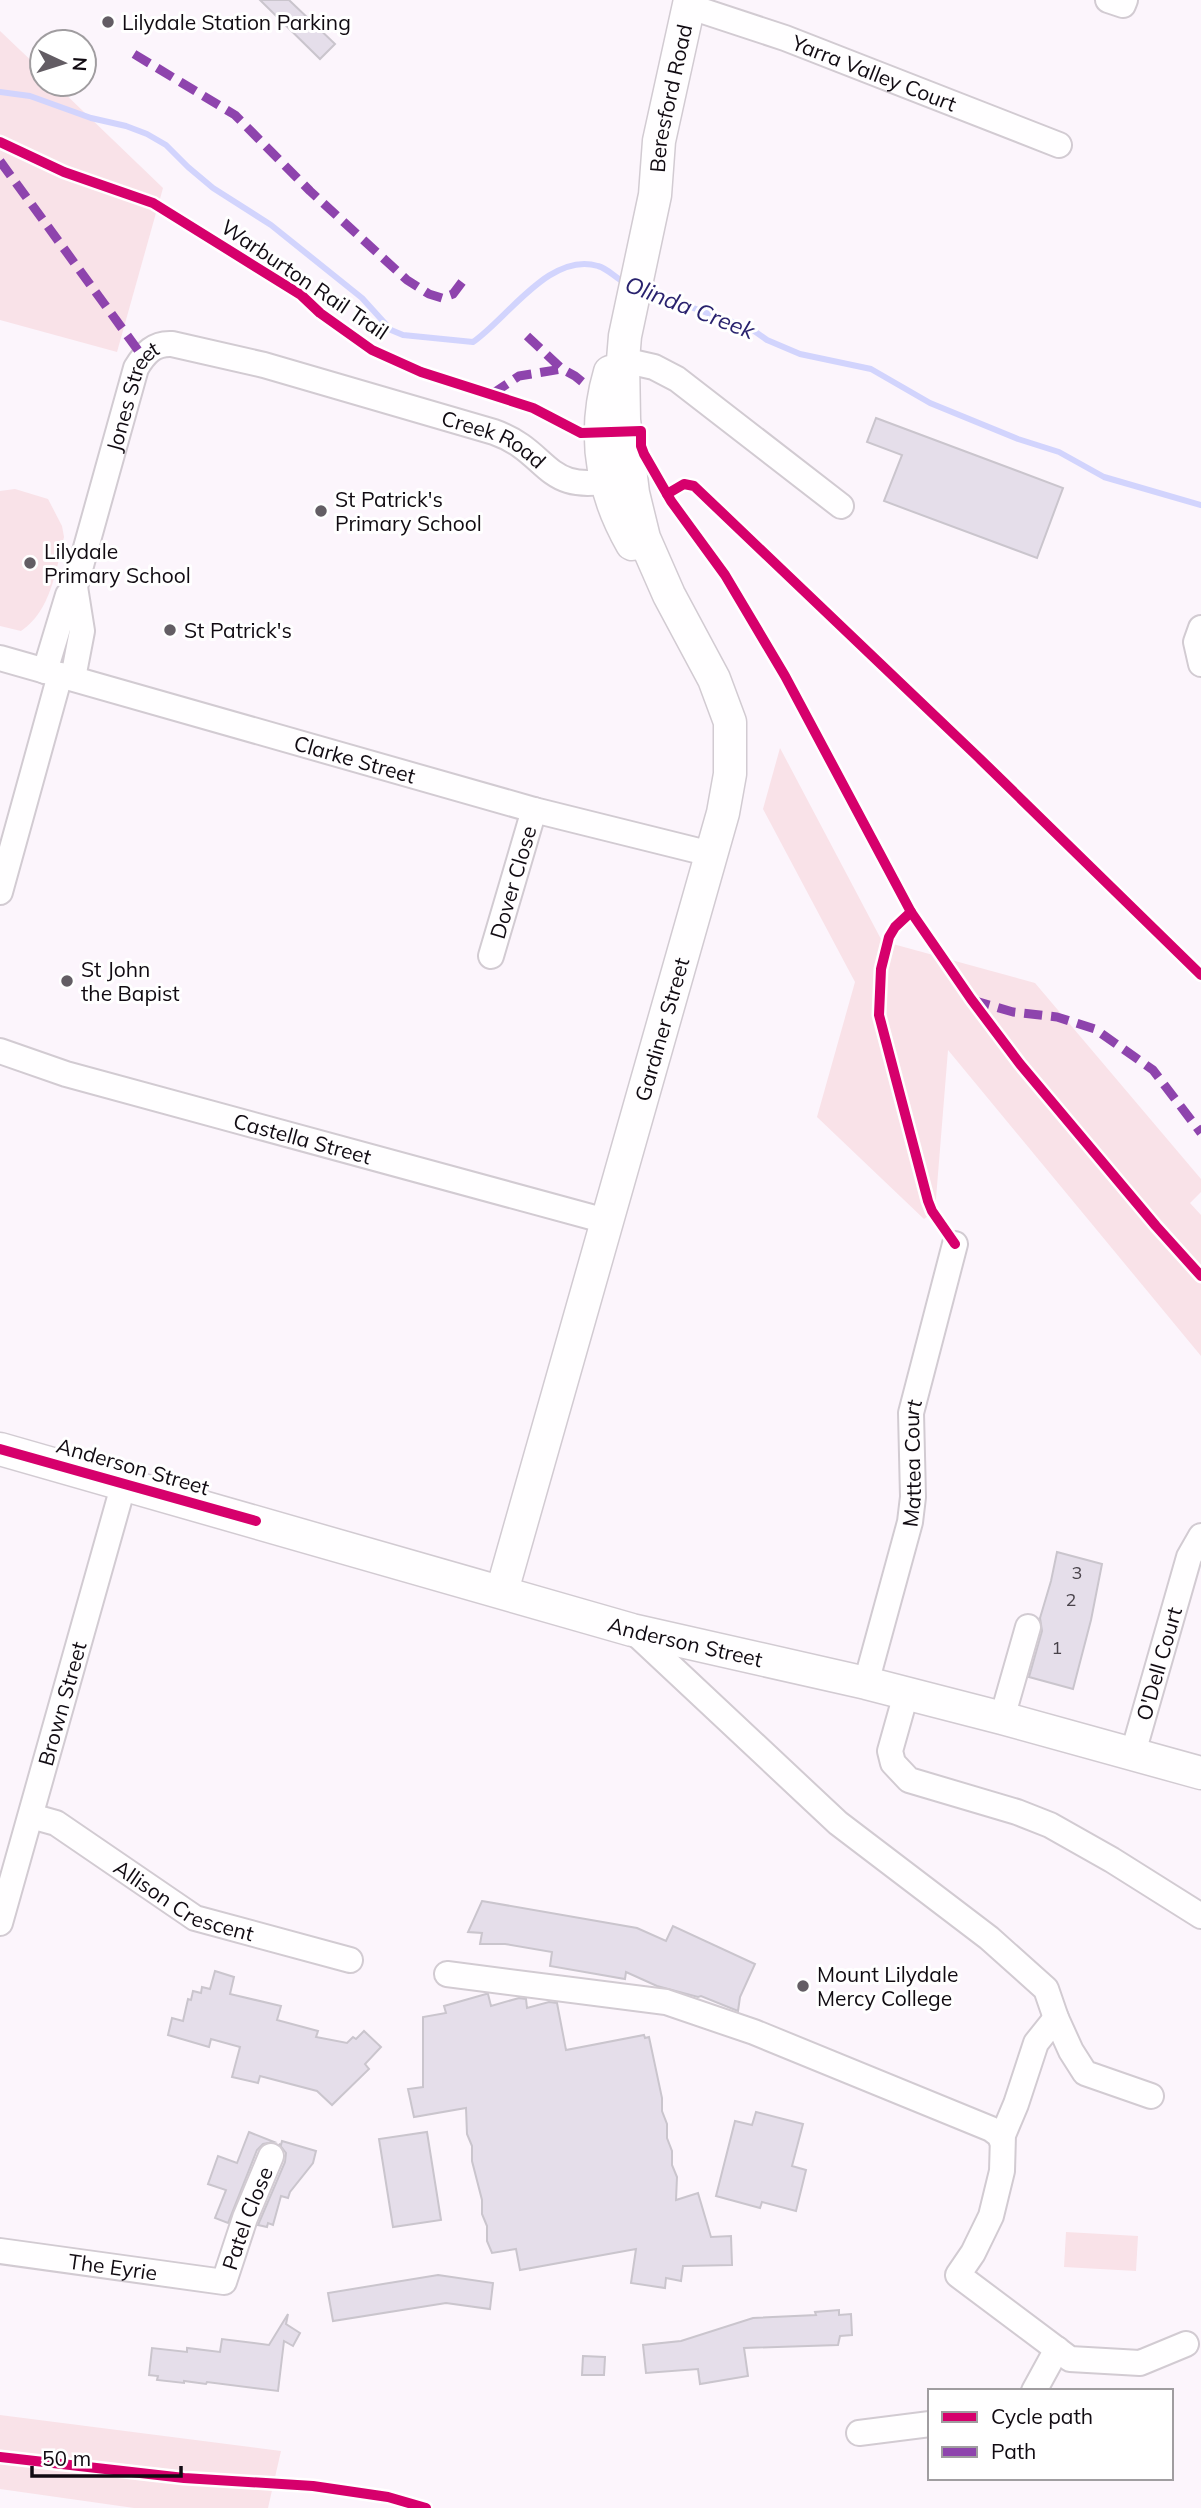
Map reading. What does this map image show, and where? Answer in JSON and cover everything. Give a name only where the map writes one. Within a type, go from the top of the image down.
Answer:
[{"type":"main road","name":"Beresford Road","points":[[669,595],[631,543],[619,521],[618,479],[625,431],[623,360],[628,321],[655,195],[659,141],[699,4]]},
{"type":"main road","name":"Beresford Road","points":[[618,479],[600,446],[609,378],[628,321]]},
{"type":"main road","name":"Gardiner Street","points":[[502,1591],[723,813],[730,775],[730,722],[714,679],[669,595]]},
{"type":"main road","name":"Anderson Street","points":[[0,1449],[632,1630],[1002,1717],[1201,1773]]},
{"type":"main road","name":"Anderson Street","points":[[1133,1753],[1201,1784]]},
{"type":"street","points":[[1108,0],[1123,5],[1125,0]]},
{"type":"street","name":"Yarra Valley Court","points":[[699,4],[1059,145]]},
{"type":"street","name":"Jones Street","points":[[0,892],[59,675],[82,631],[75,587],[136,368],[143,357],[162,344],[172,344],[264,365],[365,393],[374,398]]},
{"type":"street","points":[[623,360],[654,368],[677,379],[841,506]]},
{"type":"street","name":"Creek Road","points":[[374,398],[501,434],[566,481],[590,484],[618,479]]},
{"type":"street","points":[[1201,628],[1196,642],[1201,664]]},
{"type":"street","name":"Clarke Street","points":[[0,658],[534,810],[711,853]]},
{"type":"street","name":"Dover Close","points":[[491,956],[534,810]]},
{"type":"street","name":"Castella Street","points":[[0,1051],[66,1074],[606,1221]]},
{"type":"street","name":"Mattea Court","points":[[866,1683],[910,1522],[913,1497],[911,1413],[955,1244]]},
{"type":"street","name":"Brown Street","points":[[0,1923],[124,1483]]},
{"type":"street","name":"O'Dell Court","points":[[1133,1753],[1189,1557],[1201,1536]]},
{"type":"street","points":[[1002,1717],[1028,1627]]},
{"type":"street","points":[[632,1630],[838,1823],[989,1938],[1046,1989],[1071,2051],[1085,2073],[1152,2096]]},
{"type":"street","points":[[905,1694],[890,1751],[893,1763],[909,1780],[1017,1811],[1050,1825],[1201,1916]]},
{"type":"street","name":"Allison Crescent","points":[[31,1816],[56,1824],[195,1919],[350,1960]]},
{"type":"street","points":[[447,1974],[666,2002],[754,2032],[897,2089],[991,2129],[1002,2141]]},
{"type":"street","points":[[1056,2018],[1037,2043],[1002,2141],[1002,2171],[991,2216],[973,2253],[958,2275],[1070,2358],[1140,2363],[1186,2344]]},
{"type":"street","name":"Patel Close","points":[[224,2282],[245,2218],[271,2155]]},
{"type":"street","name":"The Eyrie","points":[[0,2251],[224,2282]]},
{"type":"street","points":[[1035,2389],[1057,2349]]},
{"type":"street","points":[[859,2433],[928,2424]]},
{"type":"shaded area","points":[[0,31],[28,58],[28,98],[69,98],[163,188],[117,352],[0,320]]},
{"type":"shaded area","name":"Lilydale Primary School","points":[[15,489],[48,499],[62,526],[64,537],[46,601],[31,623],[21,631],[0,626],[0,491]]},
{"type":"shaded area","points":[[780,748],[882,941],[1035,983],[1201,1179],[1201,1192],[1190,1203],[1201,1215],[1201,1356],[948,1050],[935,1211],[924,1219],[817,1117],[855,982],[763,809]]},
{"type":"shaded area","points":[[1066,2232],[1138,2236],[1136,2271],[1064,2267]]},
{"type":"shaded area","points":[[0,2415],[281,2451],[268,2508],[134,2508],[0,2489]]},
{"type":"building","points":[[260,0],[289,0],[335,44],[320,59]]},
{"type":"building","points":[[876,418],[1063,488],[1037,558],[884,501],[902,455],[867,442]]},
{"type":"building","points":[[1057,1552],[1102,1564],[1073,1689],[1029,1677],[1042,1631],[1040,1618]]},
{"type":"building","points":[[482,1901],[637,1928],[666,1941],[673,1926],[755,1964],[740,1997],[738,2011],[701,1996],[657,1986],[626,1972],[625,1979],[550,1966],[552,1952],[505,1944],[480,1944],[482,1933],[468,1932]]},
{"type":"building","points":[[215,1971],[234,1977],[230,1994],[281,2006],[277,2020],[318,2031],[316,2037],[347,2043],[364,2031],[381,2047],[365,2064],[369,2069],[332,2105],[317,2091],[260,2076],[258,2083],[232,2077],[240,2047],[211,2039],[209,2047],[168,2035],[172,2018],[183,2021],[188,1999],[191,2000],[193,1991],[201,1993],[202,1987],[210,1989]]},
{"type":"building","points":[[486,1994],[491,2006],[519,1998],[526,1999],[527,2008],[549,2002],[557,2003],[566,2050],[644,2035],[645,2038],[649,2037],[662,2098],[662,2111],[667,2124],[667,2138],[672,2151],[672,2165],[677,2177],[676,2200],[698,2193],[711,2237],[731,2236],[732,2265],[683,2266],[681,2281],[666,2278],[665,2288],[631,2283],[636,2249],[520,2270],[516,2249],[492,2253],[487,2241],[487,2226],[482,2214],[482,2200],[472,2161],[472,2146],[467,2134],[466,2108],[414,2117],[408,2089],[423,2087],[423,2017],[446,2013],[444,2006]]},
{"type":"building","points":[[756,2112],[803,2124],[792,2166],[806,2170],[796,2211],[762,2202],[760,2208],[716,2196],[735,2121],[752,2125]]},
{"type":"building","points":[[249,2132],[274,2142],[263,2144],[257,2150],[228,2223],[215,2218],[226,2190],[208,2184],[218,2156],[237,2163]]},
{"type":"building","points":[[427,2132],[441,2220],[393,2227],[379,2139]]},
{"type":"building","points":[[282,2141],[316,2151],[313,2163],[288,2198],[281,2196],[273,2225],[258,2225],[285,2162],[286,2153],[279,2144],[281,2145]]},
{"type":"building","points":[[438,2275],[493,2283],[490,2309],[446,2303],[333,2321],[328,2293]]},
{"type":"building","points":[[839,2310],[839,2315],[851,2314],[852,2335],[840,2336],[838,2345],[744,2348],[748,2376],[700,2384],[698,2369],[646,2373],[643,2345],[681,2341],[753,2318],[816,2315],[815,2312]]},
{"type":"building","points":[[288,2314],[286,2324],[300,2333],[293,2346],[284,2341],[278,2391],[207,2382],[157,2380],[158,2376],[149,2375],[152,2348],[220,2352],[222,2339],[269,2345]]},
{"type":"building","points":[[583,2356],[605,2357],[604,2375],[582,2375]]},
{"type":"waterway","name":"Olinda Creek","points":[[0,92],[30,96],[91,118],[126,126],[166,145],[213,188],[271,225],[362,298],[391,330],[403,335],[473,342],[546,277],[563,268],[580,264],[602,267],[626,283]]},
{"type":"waterway","name":"Olinda Creek","points":[[645,291],[750,328],[767,340],[800,354],[871,369],[930,403],[1018,439],[1059,452],[1104,477],[1201,505]]},
{"type":"marked path","points":[[134,54],[235,115],[310,191],[407,280],[429,294],[442,298],[453,294],[462,282]]},
{"type":"marked path","points":[[0,161],[143,357]]},
{"type":"marked path","points":[[527,336],[562,369],[586,385]]},
{"type":"marked path","points":[[492,394],[519,376],[562,369]]},
{"type":"marked path","points":[[972,1000],[1013,1012],[1057,1017],[1095,1029],[1153,1070],[1201,1133]]},
{"type":"cycle path","name":"Warburton Rail Trail","points":[[0,142],[64,172],[153,203],[301,295],[320,313],[372,350],[421,372],[533,408],[581,433],[641,431],[644,454],[671,501],[725,575],[785,676],[911,912],[1020,1064],[1201,1276]]},
{"type":"cycle path","points":[[667,494],[684,484],[694,486],[1201,975]]},
{"type":"cycle path","points":[[911,912],[895,927],[889,937],[881,969],[879,1015],[928,1201],[955,1244]]},
{"type":"cycle path","points":[[0,1449],[256,1521]]},
{"type":"cycle path","points":[[0,2457],[184,2478],[313,2486],[388,2497],[426,2508]]},
{"type":"place","name":"Lilydale Station Parking","points":[[108,22]]},
{"type":"place","name":"St Patrick's Primary School","points":[[321,511]]},
{"type":"place","name":"Lilydale Primary School","points":[[30,563]]},
{"type":"place","name":"St Patrick's","points":[[170,630]]},
{"type":"place","name":"St John the Bapist","points":[[67,981]]},
{"type":"place","name":"Mount Lilydale Mercy College","points":[[803,1986]]}]
